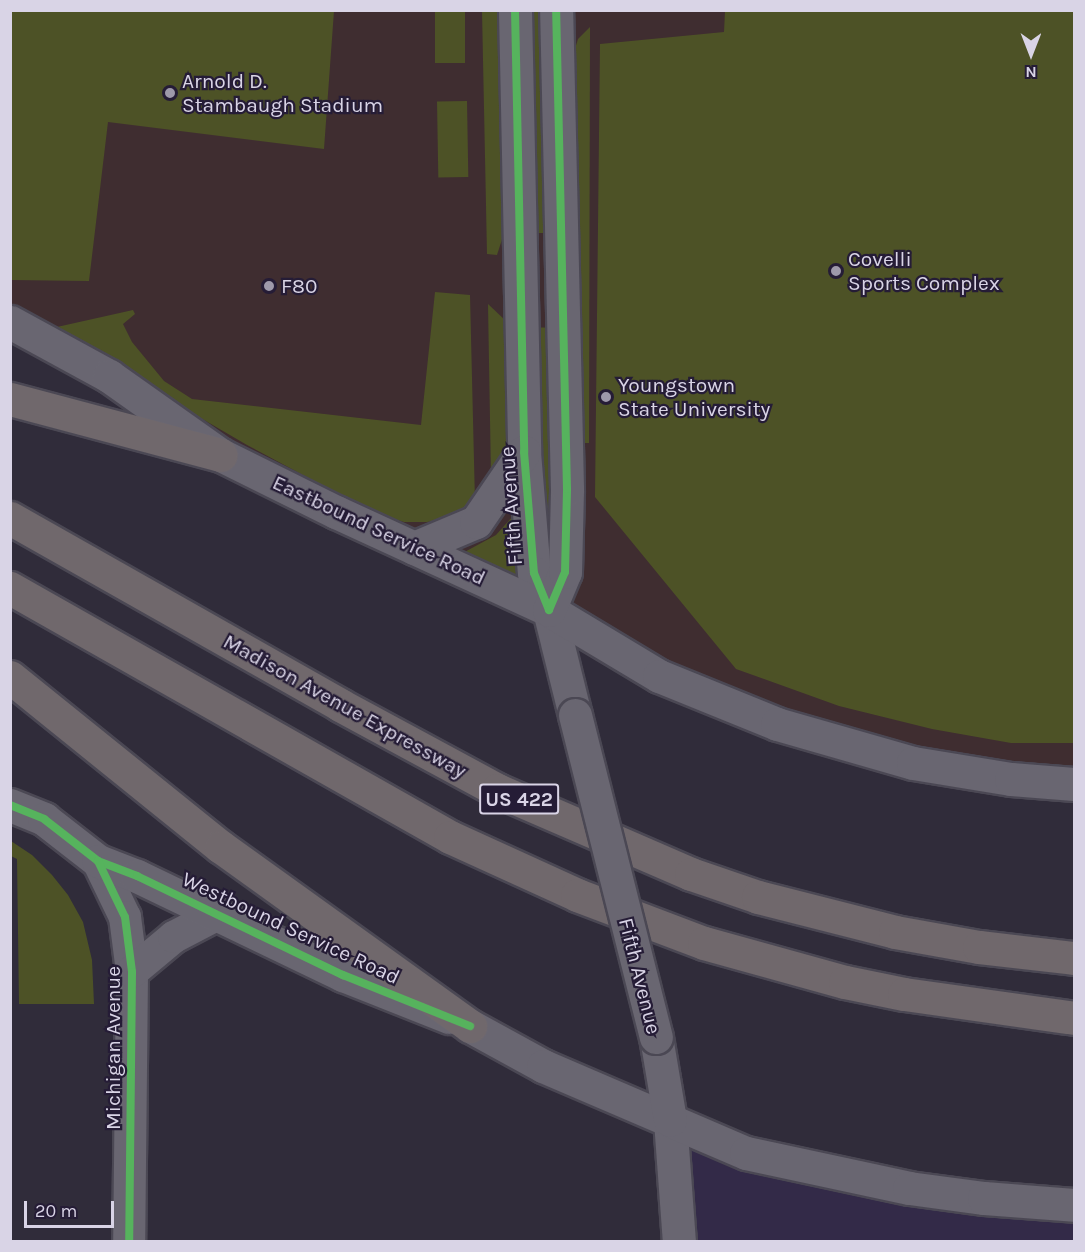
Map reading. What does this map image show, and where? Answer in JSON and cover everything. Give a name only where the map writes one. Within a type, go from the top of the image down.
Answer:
[{"type":"highway","points":[[10,399],[221,455]]},
{"type":"highway","name":"Madison Avenue Expressway","points":[[10,518],[340,705],[497,790],[691,874],[758,897],[895,932],[979,947],[1074,958]]},
{"type":"highway","name":"US 422","points":[[10,588],[450,837],[577,895],[704,943],[845,982],[915,996],[1074,1018]]},
{"type":"highway","points":[[10,677],[221,847],[470,1026]]},
{"type":"main road","name":"Fifth Avenue","points":[[515,10],[524,452],[534,573],[549,610],[656,1037],[670,1120],[679,1242]]},
{"type":"main road","points":[[549,610],[564,572],[567,489],[556,10]]},
{"type":"main road","name":"Eastbound Service Road","points":[[10,322],[109,376],[221,455],[549,610],[659,676],[777,724],[913,763],[1011,779],[1074,784]]},
{"type":"main road","points":[[414,548],[476,522],[524,452]]},
{"type":"main road","name":"Westbound Service Road","points":[[10,805],[44,819],[98,861],[137,876],[343,975],[470,1026],[543,1066],[746,1153],[909,1188],[984,1198],[1074,1205]]},
{"type":"street","name":"Michigan Avenue","points":[[98,861],[125,917],[132,972],[129,1242]]},
{"type":"street","name":"Michigan Avenue","points":[[132,972],[174,937],[216,915]]},
{"type":"shaded area","name":"Youngstown State University","points":[[10,11],[1074,11],[1074,784],[846,746],[336,512],[11,322]]},
{"type":"shaded area","points":[[670,1120],[746,1153],[1074,1205],[1074,1241],[679,1241]]},
{"type":"green space","name":"Arnold D. Stambaugh Stadium","points":[[10,11],[334,11],[324,149],[108,122],[89,281],[11,280]]},
{"type":"green space","points":[[435,11],[465,11],[465,63],[435,63]]},
{"type":"green space","points":[[482,11],[511,11],[515,199],[497,255],[487,254]]},
{"type":"green space","points":[[515,11],[556,11],[556,233],[515,233]]},
{"type":"green space","name":"Covelli Sports Complex","points":[[725,11],[1074,11],[1074,743],[1011,743],[932,729],[839,706],[736,669],[595,497],[600,44],[724,32]]},
{"type":"green space","points":[[590,27],[589,443],[580,443],[572,58],[578,39]]},
{"type":"green space","points":[[467,101],[468,177],[438,178],[437,102]]},
{"type":"green space","points":[[435,292],[470,295],[475,502],[453,517],[427,522],[404,522],[370,511],[247,445],[48,329],[133,310],[135,314],[123,324],[132,342],[164,381],[192,399],[421,425]]},
{"type":"green space","points":[[488,304],[506,321],[507,455],[491,477]]},
{"type":"green space","points":[[521,327],[563,328],[564,572],[534,573]]},
{"type":"green space","points":[[521,507],[526,581],[459,555],[496,535]]},
{"type":"green space","points":[[11,841],[32,855],[52,875],[68,895],[83,922],[92,960],[94,1004],[19,1004],[17,859],[11,856]]},
{"type":"cycle path","points":[[515,10],[524,452],[534,573],[549,610]]},
{"type":"cycle path","points":[[549,610],[565,572],[567,489],[556,10]]},
{"type":"cycle path","points":[[10,805],[44,819],[98,861],[137,876],[343,975],[470,1026]]},
{"type":"cycle path","points":[[98,861],[125,917],[132,972],[129,1242]]},
{"type":"place","name":"Arnold D. Stambaugh Stadium","points":[[170,93]]},
{"type":"place","name":"Covelli Sports Complex","points":[[836,271]]},
{"type":"place","name":"F80","points":[[269,286]]},
{"type":"place","name":"Youngstown State University","points":[[606,397]]}]
